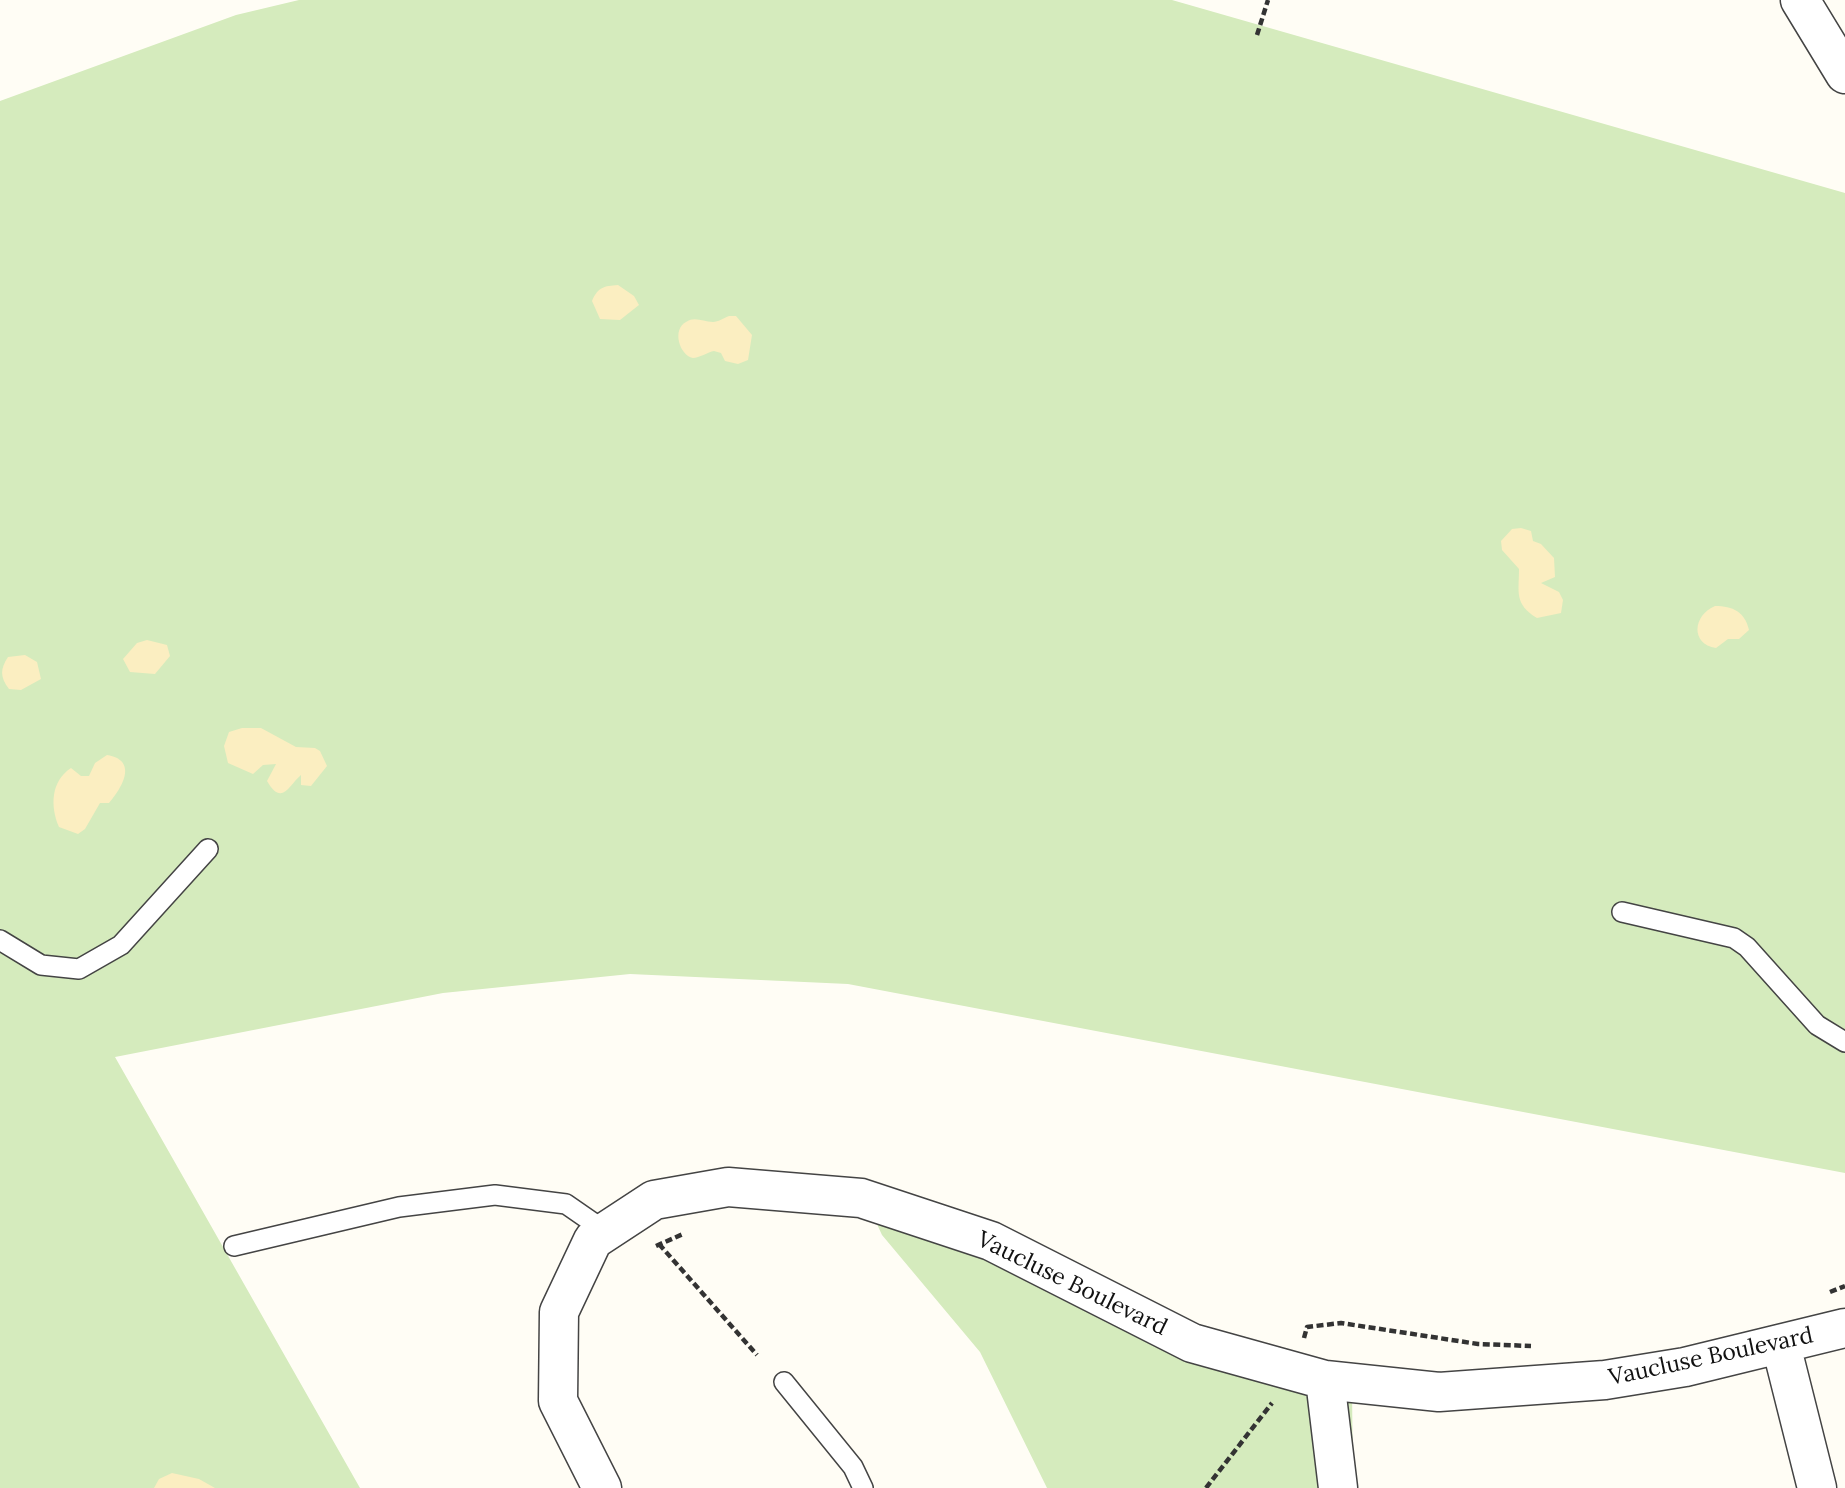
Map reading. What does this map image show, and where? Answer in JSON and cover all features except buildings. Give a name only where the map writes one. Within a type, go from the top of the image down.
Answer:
[{"type":"street","points":[[1800,0],[1845,74]]},
{"type":"street","name":"Vaucluse Boulevard","points":[[602,1488],[558,1401],[559,1312],[593,1240],[605,1231],[654,1200],[728,1186],[861,1198],[991,1241],[1192,1343],[1311,1376],[1439,1392],[1605,1380],[1685,1367],[1845,1328]]},
{"type":"street","points":[[1781,1345],[1817,1488]]},
{"type":"street","points":[[1311,1376],[1338,1488]]},
{"type":"lane","points":[[0,940],[41,965],[79,969],[121,945],[208,849]]},
{"type":"lane","points":[[1622,912],[1734,938],[1747,947],[1817,1025],[1845,1042]]},
{"type":"lane","points":[[234,1246],[399,1207],[495,1195],[566,1204],[605,1231]]},
{"type":"lane","points":[[784,1382],[853,1467],[863,1488]]},
{"type":"path","points":[[1257,35],[1268,0]]},
{"type":"path","points":[[649,1250],[691,1231]]},
{"type":"path","points":[[659,1244],[757,1355]]},
{"type":"path","points":[[1824,1294],[1845,1286]]},
{"type":"path","points":[[1206,1488],[1311,1376],[1298,1355],[1307,1327],[1340,1323],[1478,1344],[1533,1346]]},
{"type":"green space","points":[[299,0],[1172,0],[1845,193],[1845,1173],[848,984],[630,974],[443,993],[115,1057],[360,1488],[0,1488],[0,101],[236,15]]},
{"type":"green space","points":[[870,1209],[1192,1343],[1352,1387],[1353,1488],[1047,1488],[980,1352],[882,1235]]},
{"type":"sand","points":[[618,285],[634,296],[639,305],[620,320],[600,319],[592,301],[594,296],[602,288]]},
{"type":"sand","points":[[736,316],[752,335],[748,360],[738,364],[725,361],[721,353],[714,351],[693,358],[684,352],[678,336],[682,325],[693,319],[715,322]]},
{"type":"sand","points":[[1512,529],[1531,531],[1533,541],[1541,544],[1554,558],[1555,577],[1541,583],[1559,592],[1563,600],[1561,613],[1537,618],[1524,608],[1521,602],[1519,569],[1502,550],[1501,541]]},
{"type":"sand","points":[[1715,606],[1737,611],[1745,619],[1749,630],[1739,639],[1728,639],[1716,648],[1702,641],[1698,635],[1702,616]]},
{"type":"sand","points":[[147,640],[167,645],[170,656],[155,674],[130,672],[123,659],[137,643]]},
{"type":"sand","points":[[25,655],[37,662],[41,679],[21,690],[9,689],[2,673],[5,661],[8,657]]},
{"type":"sand","points":[[242,728],[261,728],[296,747],[315,748],[320,751],[327,766],[311,786],[301,785],[301,775],[285,792],[277,792],[267,781],[276,764],[263,765],[253,774],[228,763],[224,746],[229,732]]},
{"type":"sand","points":[[107,755],[117,758],[125,768],[119,789],[109,803],[100,803],[85,829],[78,834],[59,827],[54,811],[54,794],[59,780],[71,768],[81,776],[89,776],[95,763]]},
{"type":"sand","points":[[172,1473],[199,1479],[215,1488],[154,1488],[159,1479]]}]
